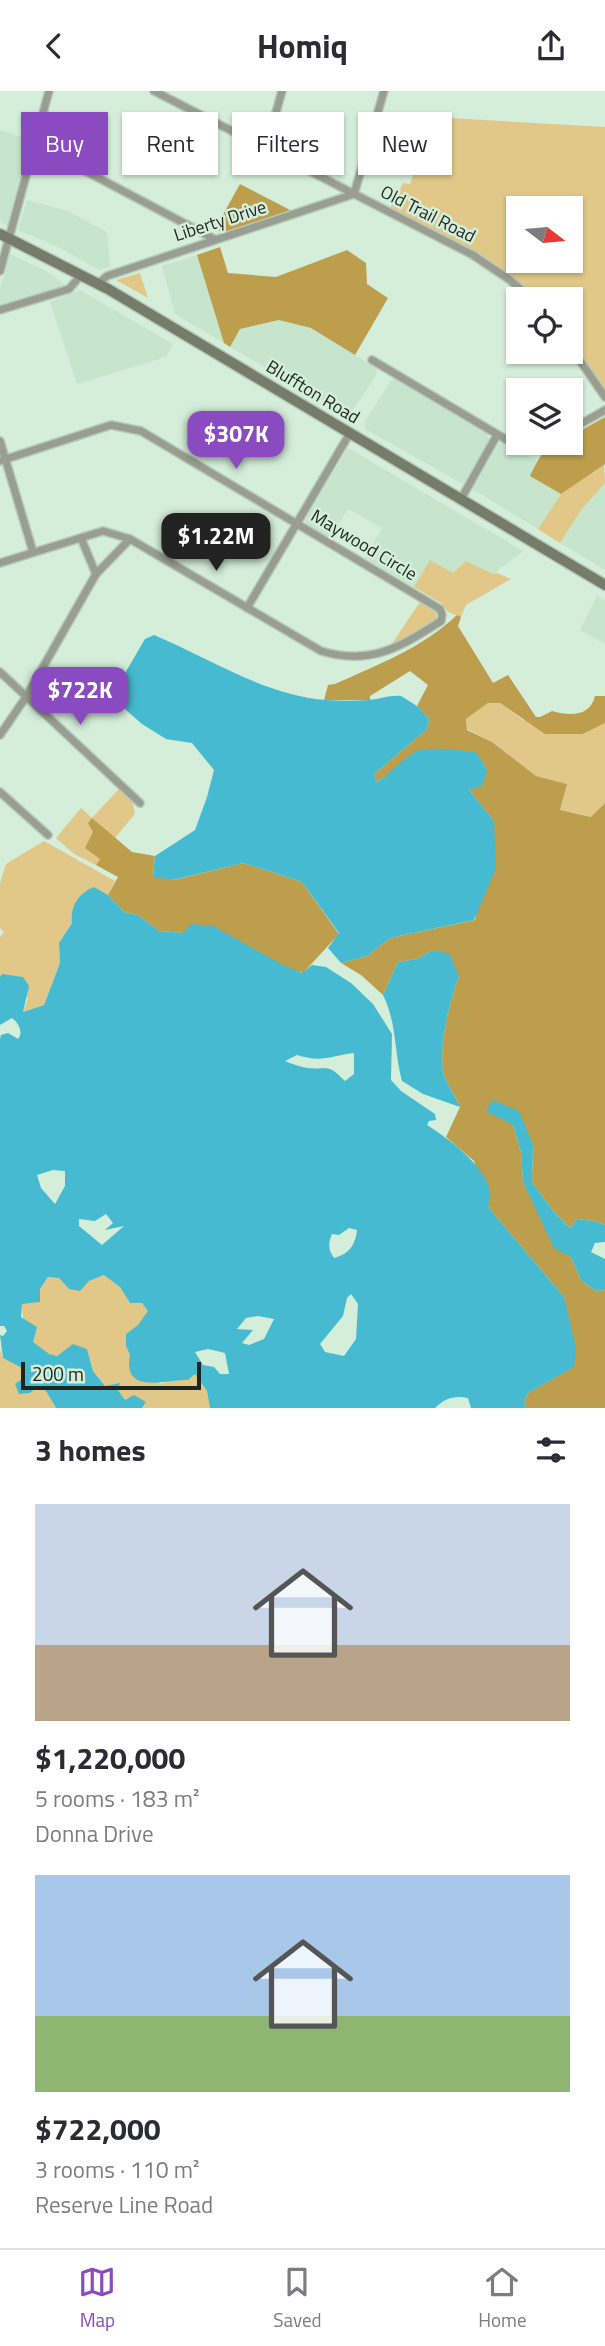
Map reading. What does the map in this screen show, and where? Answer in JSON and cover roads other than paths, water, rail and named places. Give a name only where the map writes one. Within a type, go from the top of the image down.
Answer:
[{"type":"main road","name":"Bluffton Road","points":[[4,236],[98,283],[605,585]]},
{"type":"street","points":[[43,112],[49,91]]},
{"type":"street","name":"Old Trail Road","points":[[154,91],[232,131]]},
{"type":"street","points":[[276,112],[282,91]]},
{"type":"street","points":[[354,194],[384,91]]},
{"type":"street","points":[[0,271],[4,236],[24,175]]},
{"type":"street","points":[[93,175],[214,239]]},
{"type":"street","name":"Old Trail Road","points":[[318,175],[473,255],[518,287]]},
{"type":"street","name":"Liberty Drive","points":[[98,283],[107,276],[354,194]]},
{"type":"street","points":[[0,310],[69,289],[81,275]]},
{"type":"street","points":[[372,361],[506,439]]},
{"type":"street","points":[[582,364],[605,397]]},
{"type":"street","points":[[583,423],[605,410]]},
{"type":"street","name":"Maywood Circle","points":[[3,460],[111,425],[141,431],[440,609],[442,615],[441,621],[390,651],[353,657],[321,651],[247,608]]},
{"type":"street","points":[[0,563],[103,531],[131,539],[247,608],[350,433]]},
{"type":"street","points":[[461,499],[498,435]]},
{"type":"street","points":[[0,441],[3,460],[33,552]]},
{"type":"street","points":[[81,538],[96,574]]},
{"type":"street","points":[[0,736],[26,697],[96,574],[131,539]]},
{"type":"street","points":[[0,672],[140,803]]},
{"type":"street","points":[[0,792],[48,835]]},
{"type":"water","points":[[154,635],[237,674],[303,697],[337,701],[401,696],[417,706],[429,719],[427,729],[374,774],[377,782],[417,751],[438,749],[477,753],[487,770],[482,786],[469,790],[494,821],[496,868],[474,920],[390,938],[367,956],[341,963],[328,948],[339,933],[302,882],[243,863],[173,880],[153,877],[155,856],[195,830],[214,770],[192,743],[166,739],[142,724],[126,710],[117,696],[118,685],[145,639]]},
{"type":"water","points":[[94,887],[108,895],[124,912],[138,915],[159,931],[183,933],[191,924],[213,926],[302,973],[312,965],[326,967],[351,983],[373,1004],[392,1034],[391,1080],[401,1091],[435,1114],[436,1120],[429,1121],[427,1125],[473,1162],[490,1190],[488,1207],[564,1297],[576,1348],[574,1367],[528,1393],[524,1401],[526,1408],[471,1408],[468,1398],[454,1397],[435,1408],[210,1408],[207,1391],[195,1374],[188,1380],[148,1383],[133,1376],[129,1368],[130,1355],[126,1346],[126,1334],[138,1325],[148,1311],[142,1303],[130,1303],[120,1287],[104,1275],[89,1281],[80,1291],[69,1289],[59,1278],[48,1277],[40,1289],[40,1302],[22,1304],[21,1317],[37,1327],[33,1342],[49,1354],[57,1356],[73,1344],[87,1349],[93,1371],[105,1386],[120,1383],[118,1390],[125,1400],[134,1395],[146,1402],[142,1408],[56,1408],[46,1391],[38,1387],[30,1393],[19,1394],[15,1384],[25,1377],[24,1369],[3,1358],[0,1335],[3,1336],[7,1331],[4,1326],[0,1326],[0,1039],[1,1035],[8,1033],[18,1039],[20,1031],[12,1018],[0,1025],[0,977],[2,974],[23,977],[29,986],[23,1012],[44,1005],[60,963],[59,943],[72,923],[72,911],[76,901]],"holes":[[[354,1053],[354,1074],[345,1081],[331,1070],[305,1068],[285,1061],[297,1055],[320,1059]],[[53,1170],[65,1171],[65,1186],[55,1204],[41,1188],[37,1175]],[[106,1214],[113,1223],[105,1230],[124,1226],[102,1245],[79,1226],[79,1219],[95,1221]],[[349,1228],[357,1230],[350,1249],[334,1258],[329,1246],[332,1234],[339,1235]],[[351,1294],[358,1304],[356,1339],[344,1356],[325,1352],[320,1344],[343,1316],[347,1298]],[[258,1316],[274,1319],[264,1339],[249,1345],[242,1343],[253,1330],[237,1329],[246,1318]],[[208,1349],[225,1353],[229,1374],[220,1374],[214,1367],[203,1365],[195,1352]]]},
{"type":"water","points":[[431,951],[449,953],[459,976],[448,1012],[442,1056],[445,1078],[460,1107],[423,1094],[402,1081],[391,1016],[383,995],[398,962],[417,959]]},
{"type":"water","points":[[493,1100],[519,1111],[533,1145],[532,1182],[553,1211],[570,1228],[577,1219],[605,1225],[605,1242],[595,1243],[591,1252],[605,1259],[605,1290],[596,1291],[581,1280],[571,1257],[554,1248],[523,1182],[521,1152],[513,1125],[486,1111]]}]
